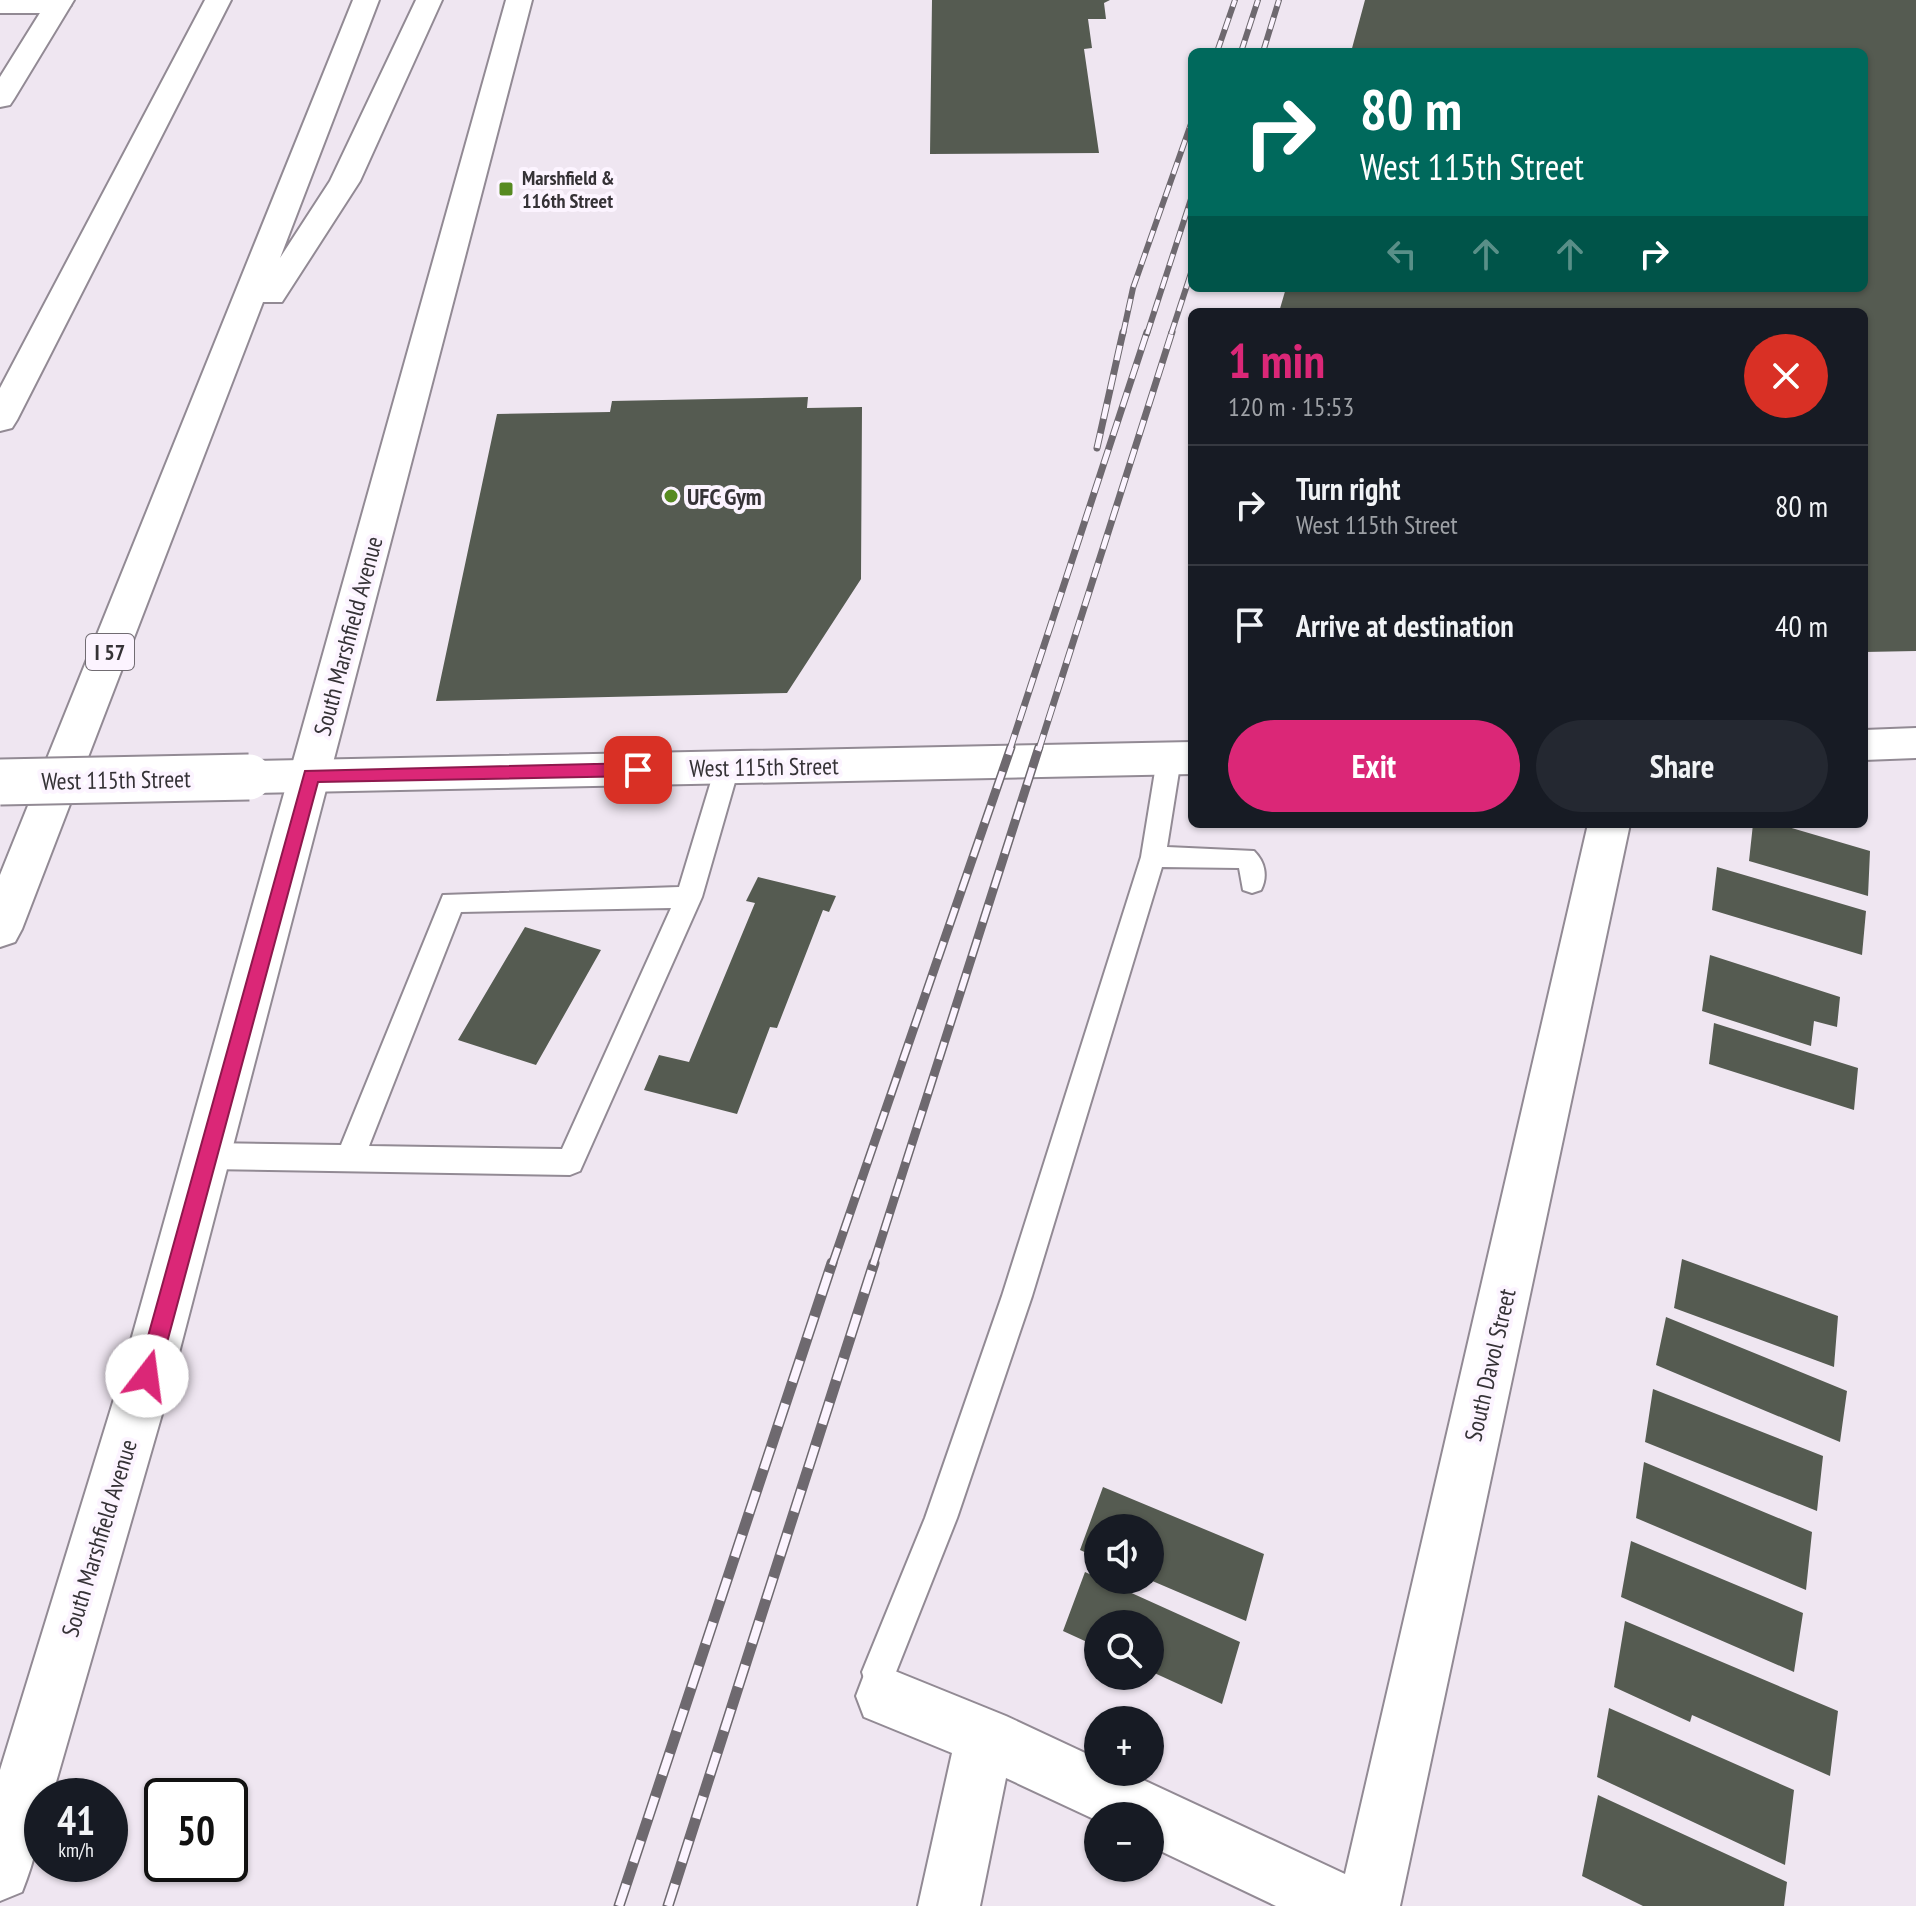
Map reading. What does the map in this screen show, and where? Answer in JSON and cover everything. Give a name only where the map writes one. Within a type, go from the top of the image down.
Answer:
[{"type":"main road","points":[[174,88],[205,0]]},
{"type":"main road","points":[[0,420],[218,0]]},
{"type":"main road","name":"I 57","points":[[0,929],[366,0]]},
{"type":"main road","points":[[220,375],[345,181],[429,0]]},
{"type":"main road","name":"South Marshfield Avenue","points":[[0,1870],[147,1376],[519,0]]},
{"type":"main road","points":[[0,5],[59,2]]},
{"type":"main road","points":[[0,99],[59,2]]},
{"type":"main road","points":[[1868,745],[1916,743]]},
{"type":"main road","name":"West 115th Street","points":[[0,782],[1180,758]]},
{"type":"main road","name":"South Davol Street","points":[[1369,1906],[1608,828]]},
{"type":"main road","points":[[885,1696],[985,1737],[1344,1906]]},
{"type":"main road","points":[[949,1906],[985,1737]]},
{"type":"lane","points":[[885,1696],[879,1672],[941,1518],[1017,1296],[1153,857],[1180,758]]},
{"type":"lane","points":[[207,1156],[570,1162],[689,897],[727,768]]},
{"type":"lane","points":[[1153,857],[1245,858],[1252,865],[1252,883]]},
{"type":"lane","points":[[350,1159],[452,902],[689,897]]},
{"type":"building","points":[[932,0],[1110,0],[1104,3],[1106,19],[1088,19],[1092,48],[1084,49],[1099,153],[930,154]]},
{"type":"building","points":[[1365,0],[1916,0],[1916,651],[1868,652],[1868,308],[1280,308],[1285,292],[1868,292],[1868,48],[1352,48]]},
{"type":"building","name":"UFC Gym","points":[[808,397],[807,408],[862,407],[861,579],[787,693],[436,701],[497,414],[610,412],[612,401]]},
{"type":"building","points":[[1753,828],[1792,828],[1870,851],[1868,896],[1749,861]]},
{"type":"building","points":[[1717,867],[1866,911],[1862,955],[1712,910]]},
{"type":"building","points":[[758,877],[836,896],[829,912],[823,910],[777,1028],[770,1027],[737,1114],[644,1090],[659,1055],[689,1062],[755,903],[746,901]]},
{"type":"building","points":[[525,927],[601,950],[536,1065],[458,1040]]},
{"type":"building","points":[[1710,955],[1840,997],[1837,1027],[1814,1021],[1811,1046],[1702,1011]]},
{"type":"building","points":[[1714,1023],[1858,1068],[1854,1110],[1709,1064]]},
{"type":"building","points":[[1682,1259],[1838,1316],[1834,1367],[1674,1308]]},
{"type":"building","points":[[1666,1317],[1847,1391],[1840,1442],[1656,1365]]},
{"type":"building","points":[[1653,1389],[1823,1456],[1817,1511],[1645,1442]]},
{"type":"building","points":[[1644,1462],[1812,1532],[1806,1590],[1636,1518]]},
{"type":"building","points":[[1103,1487],[1264,1554],[1246,1621],[1164,1586],[1164,1514],[1093,1514]]},
{"type":"building","points":[[1631,1541],[1803,1613],[1794,1672],[1621,1597]]},
{"type":"building","points":[[1084,1575],[1084,1594],[1134,1594],[1240,1642],[1222,1704],[1164,1677],[1164,1610],[1084,1610],[1084,1641],[1063,1631]]},
{"type":"building","points":[[1625,1621],[1838,1711],[1830,1776],[1692,1715],[1690,1722],[1614,1687]]},
{"type":"building","points":[[1609,1708],[1794,1790],[1785,1865],[1597,1777]]},
{"type":"building","points":[[1598,1795],[1787,1882],[1784,1906],[1643,1906],[1582,1876]]},
{"type":"railway","points":[[1218,48],[1235,0]]},
{"type":"railway","points":[[1242,48],[1258,0]]},
{"type":"railway","points":[[1264,48],[1279,0]]},
{"type":"railway","points":[[1123,334],[1133,288],[1188,132]]},
{"type":"railway","points":[[1147,334],[1188,208]]},
{"type":"railway","points":[[1171,334],[1188,282]]},
{"type":"railway","points":[[1097,448],[1123,332]]},
{"type":"railway","points":[[1010,749],[1147,332]]},
{"type":"railway","points":[[1039,749],[1172,332]]},
{"type":"railway","points":[[832,1265],[1011,747]]},
{"type":"railway","points":[[873,1265],[1039,747]]},
{"type":"railway","points":[[619,1906],[832,1263]]},
{"type":"railway","points":[[668,1906],[874,1263]]},
{"type":"place","name":"Marshfield & 116th Street","points":[[506,189]]},
{"type":"place","name":"UFC Gym","points":[[671,496]]},
{"type":"route","points":[[147,1376],[311,776],[638,770]]}]
